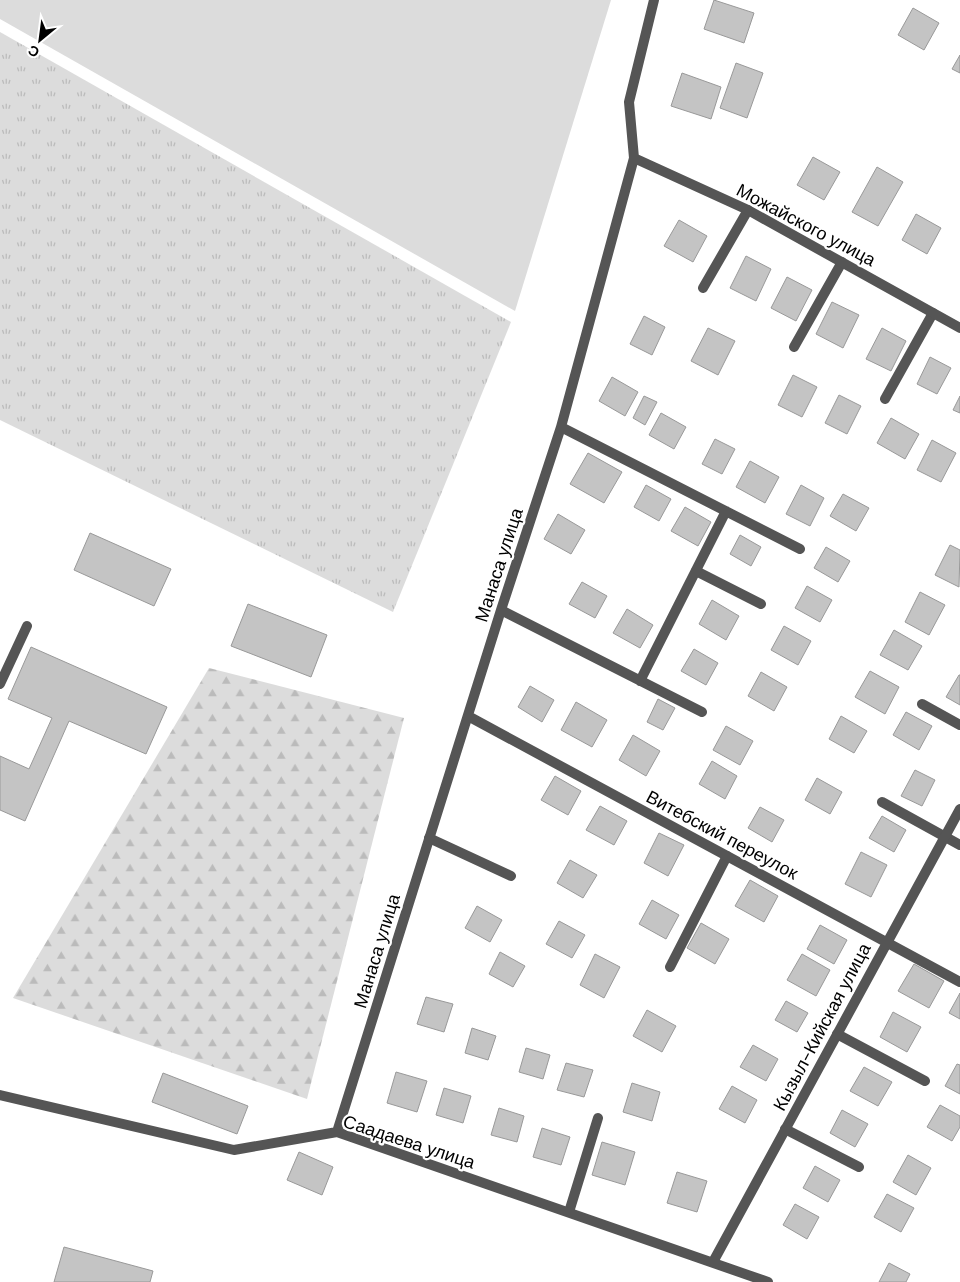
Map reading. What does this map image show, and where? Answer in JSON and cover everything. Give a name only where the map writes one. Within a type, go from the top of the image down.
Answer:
[{"type":"street","name":"Манаса улица","points":[[337,1132],[501,610],[561,426],[634,158],[629,102],[654,0]]},
{"type":"street","name":"Можайского улица","points":[[634,158],[748,210],[960,328]]},
{"type":"street","points":[[703,288],[748,210]]},
{"type":"street","points":[[794,347],[842,262]]},
{"type":"street","points":[[885,399],[933,313]]},
{"type":"street","points":[[561,426],[800,549]]},
{"type":"street","points":[[640,681],[726,511]]},
{"type":"street","points":[[696,570],[760,604]]},
{"type":"street","points":[[501,610],[702,712]]},
{"type":"street","points":[[0,684],[27,626]]},
{"type":"street","points":[[922,704],[960,725]]},
{"type":"street","name":"Витебский переулок","points":[[468,716],[960,982]]},
{"type":"street","points":[[882,802],[960,845]]},
{"type":"street","name":"Кызыл-Кийская улица","points":[[713,1262],[960,809]]},
{"type":"street","points":[[429,838],[511,876]]},
{"type":"street","points":[[670,967],[727,856]]},
{"type":"street","points":[[837,1034],[924,1081]]},
{"type":"street","name":"Саадаева улица","points":[[0,1095],[234,1150],[337,1132],[768,1282]]},
{"type":"street","points":[[569,1212],[598,1118]]},
{"type":"street","points":[[785,1129],[859,1167]]},
{"type":"green space","points":[[0,0],[611,0],[515,311],[0,19]]},
{"type":"green space","points":[[0,32],[511,322],[393,612],[0,420]]},
{"type":"green space","points":[[209,668],[404,718],[307,1099],[13,998]]},
{"type":"building","points":[[714,0],[754,13],[744,43],[704,29]]},
{"type":"building","points":[[913,8],[939,23],[924,50],[898,35]]},
{"type":"building","points":[[960,55],[960,73],[952,69]]},
{"type":"building","points":[[736,63],[763,73],[747,118],[720,108]]},
{"type":"building","points":[[682,73],[721,87],[711,119],[671,106]]},
{"type":"building","points":[[813,157],[840,172],[824,200],[797,185]]},
{"type":"building","points":[[877,167],[903,182],[878,226],[852,212]]},
{"type":"building","points":[[916,214],[941,228],[927,254],[902,240]]},
{"type":"building","points":[[679,220],[707,236],[693,262],[664,246]]},
{"type":"building","points":[[746,256],[771,269],[756,301],[730,288]]},
{"type":"building","points":[[787,277],[812,290],[796,321],[771,308]]},
{"type":"building","points":[[832,302],[859,315],[843,348],[816,334]]},
{"type":"building","points":[[644,316],[665,327],[652,355],[630,344]]},
{"type":"building","points":[[708,328],[735,341],[718,375],[691,361]]},
{"type":"building","points":[[882,328],[906,341],[891,371],[866,359]]},
{"type":"building","points":[[930,357],[951,368],[937,394],[917,384]]},
{"type":"building","points":[[793,375],[817,387],[802,417],[778,405]]},
{"type":"building","points":[[612,377],[638,392],[625,416],[599,401]]},
{"type":"building","points":[[839,395],[861,406],[847,434],[825,423]]},
{"type":"building","points":[[644,396],[657,402],[645,425],[633,418]]},
{"type":"building","points":[[960,396],[960,413],[953,410]]},
{"type":"building","points":[[661,413],[686,427],[674,449],[649,435]]},
{"type":"building","points":[[891,418],[919,434],[905,459],[877,443]]},
{"type":"building","points":[[715,439],[735,449],[722,474],[702,464]]},
{"type":"building","points":[[932,440],[956,453],[941,482],[917,470]]},
{"type":"building","points":[[588,453],[622,472],[604,503],[570,484]]},
{"type":"building","points":[[750,461],[779,477],[765,503],[736,487]]},
{"type":"building","points":[[646,485],[671,499],[659,521],[634,507]]},
{"type":"building","points":[[801,485],[824,498],[810,526],[786,514]]},
{"type":"building","points":[[843,494],[869,508],[856,531],[830,516]]},
{"type":"building","points":[[685,507],[711,522],[698,546],[671,531]]},
{"type":"building","points":[[558,514],[585,530],[571,554],[544,539]]},
{"type":"building","points":[[90,533],[171,569],[154,606],[74,570]]},
{"type":"building","points":[[740,535],[761,547],[751,566],[730,554]]},
{"type":"building","points":[[950,545],[960,550],[959,587],[935,575]]},
{"type":"building","points":[[826,547],[850,561],[838,582],[814,568]]},
{"type":"building","points":[[582,582],[607,596],[595,618],[569,604]]},
{"type":"building","points":[[807,586],[832,600],[820,622],[795,608]]},
{"type":"building","points":[[920,592],[945,605],[929,635],[905,622]]},
{"type":"building","points":[[712,600],[739,616],[726,640],[699,624]]},
{"type":"building","points":[[248,604],[327,635],[311,677],[231,646]]},
{"type":"building","points":[[627,609],[653,625],[640,648],[613,633]]},
{"type":"building","points":[[784,626],[811,641],[798,665],[771,650]]},
{"type":"building","points":[[894,630],[922,646],[908,670],[880,655]]},
{"type":"building","points":[[31,647],[167,707],[146,754],[69,721],[25,821],[0,810],[0,756],[29,769],[52,718],[8,699]]},
{"type":"building","points":[[694,649],[718,663],[706,685],[681,671]]},
{"type":"building","points":[[870,671],[899,687],[885,714],[855,697]]},
{"type":"building","points":[[761,672],[787,687],[774,711],[748,696]]},
{"type":"building","points":[[960,675],[960,705],[946,697]]},
{"type":"building","points":[[530,686],[554,700],[542,722],[518,707]]},
{"type":"building","points":[[658,699],[675,708],[663,730],[647,722]]},
{"type":"building","points":[[576,702],[607,720],[592,747],[561,730]]},
{"type":"building","points":[[906,712],[932,726],[919,750],[893,735]]},
{"type":"building","points":[[841,716],[867,731],[854,753],[829,739]]},
{"type":"building","points":[[726,726],[753,741],[740,765],[713,750]]},
{"type":"building","points":[[633,735],[660,751],[646,776],[619,760]]},
{"type":"building","points":[[712,761],[737,776],[725,799],[699,784]]},
{"type":"building","points":[[915,770],[935,780],[922,806],[901,796]]},
{"type":"building","points":[[555,776],[581,791],[568,815],[541,800]]},
{"type":"building","points":[[817,778],[842,792],[830,814],[805,800]]},
{"type":"building","points":[[600,806],[627,821],[614,845],[586,830]]},
{"type":"building","points":[[760,807],[784,820],[772,842],[748,828]]},
{"type":"building","points":[[882,816],[906,830],[894,852],[869,838]]},
{"type":"building","points":[[659,833],[684,845],[668,876],[644,863]]},
{"type":"building","points":[[861,852],[887,865],[871,897],[845,884]]},
{"type":"building","points":[[570,860],[597,875],[583,898],[557,883]]},
{"type":"building","points":[[750,880],[778,896],[764,922],[735,906]]},
{"type":"building","points":[[652,900],[679,915],[666,939],[639,924]]},
{"type":"building","points":[[477,906],[502,920],[490,942],[465,928]]},
{"type":"building","points":[[559,921],[585,935],[572,958],[546,944]]},
{"type":"building","points":[[701,923],[729,939],[715,964],[687,948]]},
{"type":"building","points":[[820,925],[847,940],[834,964],[807,949]]},
{"type":"building","points":[[500,952],[525,966],[513,987],[489,974]]},
{"type":"building","points":[[595,954],[620,967],[604,998],[580,985]]},
{"type":"building","points":[[802,954],[830,970],[816,996],[787,980]]},
{"type":"building","points":[[914,964],[944,981],[929,1008],[898,991]]},
{"type":"building","points":[[960,993],[960,1019],[949,1013]]},
{"type":"building","points":[[426,997],[453,1004],[444,1032],[417,1024]]},
{"type":"building","points":[[786,1001],[808,1013],[797,1032],[775,1020]]},
{"type":"building","points":[[647,1010],[676,1026],[662,1052],[633,1036]]},
{"type":"building","points":[[893,1012],[921,1027],[907,1052],[880,1037]]},
{"type":"building","points":[[472,1028],[496,1036],[488,1060],[465,1053]]},
{"type":"building","points":[[753,1045],[778,1059],[766,1081],[740,1067]]},
{"type":"building","points":[[526,1048],[550,1055],[543,1079],[519,1072]]},
{"type":"building","points":[[566,1063],[593,1070],[584,1097],[557,1090]]},
{"type":"building","points":[[957,1064],[960,1065],[960,1094],[945,1086]]},
{"type":"building","points":[[864,1067],[892,1082],[878,1106],[850,1091]]},
{"type":"building","points":[[396,1072],[427,1081],[417,1112],[387,1103]]},
{"type":"building","points":[[163,1073],[248,1106],[237,1134],[152,1102]]},
{"type":"building","points":[[632,1083],[660,1092],[652,1121],[623,1112]]},
{"type":"building","points":[[732,1086],[757,1100],[745,1123],[719,1109]]},
{"type":"building","points":[[444,1088],[471,1096],[463,1123],[436,1115]]},
{"type":"building","points":[[940,1105],[960,1116],[960,1127],[952,1141],[927,1127]]},
{"type":"building","points":[[499,1108],[524,1116],[517,1142],[491,1135]]},
{"type":"building","points":[[842,1110],[868,1124],[855,1147],[830,1133]]},
{"type":"building","points":[[542,1128],[570,1137],[561,1165],[533,1157]]},
{"type":"building","points":[[602,1142],[635,1152],[625,1185],[592,1175]]},
{"type":"building","points":[[299,1152],[333,1167],[322,1195],[287,1180]]},
{"type":"building","points":[[908,1155],[931,1168],[916,1195],[893,1182]]},
{"type":"building","points":[[815,1166],[840,1180],[828,1202],[803,1188]]},
{"type":"building","points":[[677,1172],[707,1181],[697,1212],[667,1203]]},
{"type":"building","points":[[887,1194],[914,1208],[901,1232],[874,1217]]},
{"type":"building","points":[[795,1204],[819,1217],[807,1239],[783,1225]]},
{"type":"building","points":[[64,1247],[153,1271],[150,1282],[54,1282]]},
{"type":"building","points":[[889,1263],[910,1274],[906,1282],[879,1282]]}]
